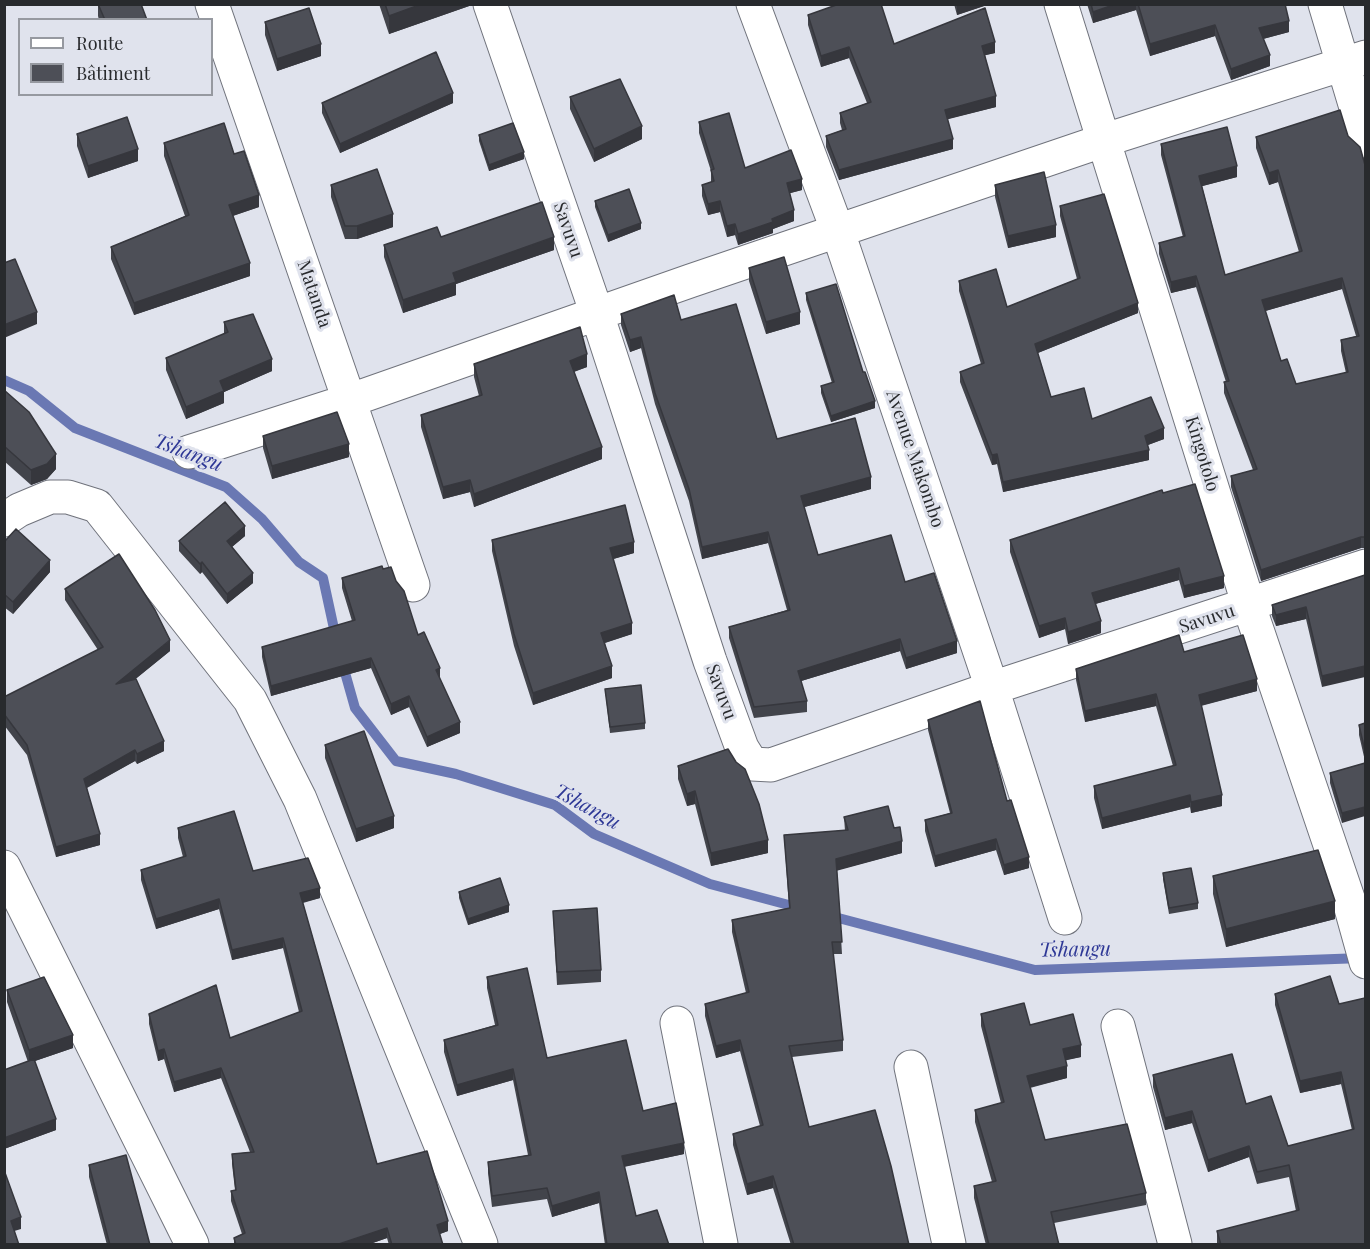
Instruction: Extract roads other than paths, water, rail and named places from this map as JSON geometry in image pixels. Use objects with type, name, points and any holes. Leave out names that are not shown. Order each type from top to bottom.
[{"type":"street","name":"Matanda","points":[[212,4],[351,400],[413,585]]},
{"type":"street","name":"Savuvu","points":[[490,4],[597,314],[710,661],[742,748],[752,764],[771,765],[992,688],[1249,606],[1365,566]]},
{"type":"street","name":"Avenue Makombo","points":[[753,4],[838,232],[992,688],[1065,918]]},
{"type":"street","name":"Kingotolo","points":[[1061,4],[1249,606],[1349,901],[1365,962]]},
{"type":"street","points":[[1325,4],[1354,60],[1365,141]]},
{"type":"street","points":[[189,452],[351,400],[1105,140],[1354,60]]},
{"type":"street","points":[[12,515],[50,497],[68,497],[97,506],[160,582],[250,700],[300,799],[481,1245]]},
{"type":"street","points":[[4,867],[192,1245]]},
{"type":"street","points":[[677,1023],[721,1245]]},
{"type":"street","points":[[1118,1026],[1174,1245]]},
{"type":"street","points":[[911,1067],[949,1245]]},
{"type":"waterway","name":"Tshangu","points":[[4,380],[29,391],[75,428],[226,487],[262,519],[299,562],[323,578],[336,638]]},
{"type":"waterway","name":"Tshangu","points":[[342,662],[355,708],[396,761],[456,774],[555,805],[594,834],[710,884],[800,908]]},
{"type":"waterway","name":"Tshangu","points":[[827,915],[1035,970],[1362,958]]}]
